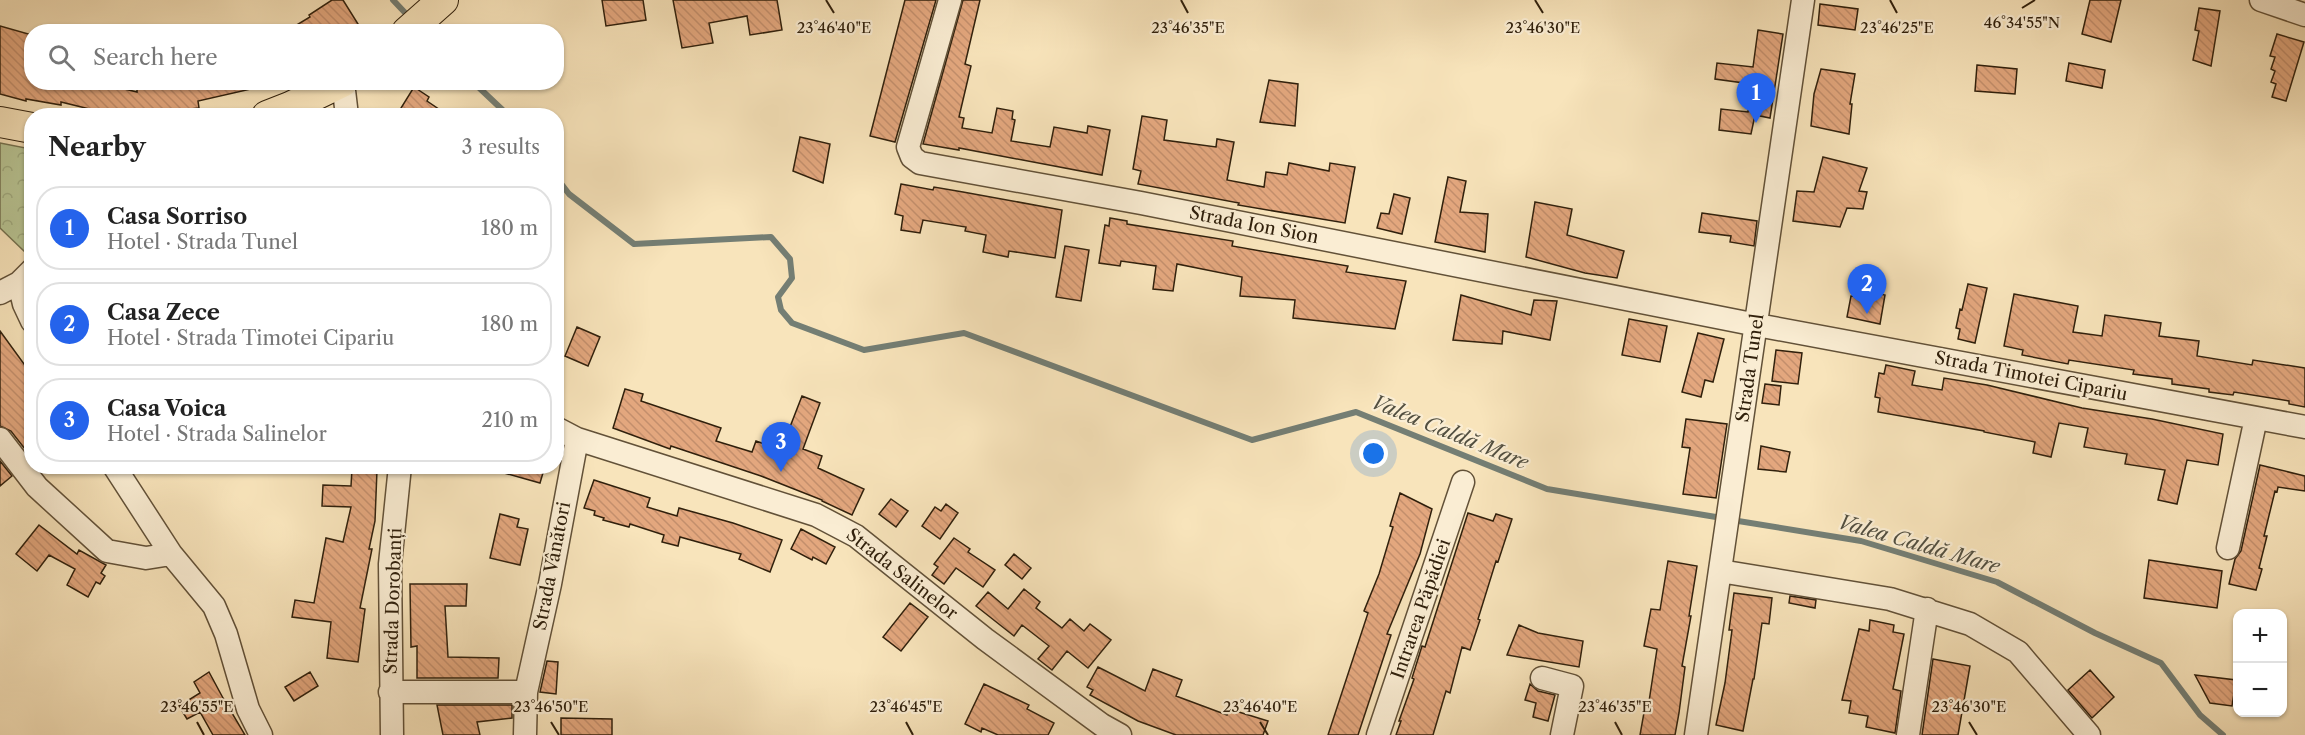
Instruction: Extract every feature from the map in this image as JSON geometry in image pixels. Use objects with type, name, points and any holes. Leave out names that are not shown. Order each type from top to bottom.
[{"type":"main road","points":[[416,24],[443,0]]},
{"type":"main road","points":[[287,108],[327,90]]},
{"type":"main road","points":[[0,122],[24,126]]},
{"type":"street","name":"Strada Ion Sion","points":[[950,0],[908,147],[912,157],[920,163],[1141,203],[1756,326]]},
{"type":"street","name":"Strada Tunel","points":[[1696,735],[1803,0]]},
{"type":"street","points":[[2261,0],[2305,15]]},
{"type":"street","points":[[344,90],[345,108]]},
{"type":"street","points":[[17,282],[24,304]]},
{"type":"street","name":"Strada Timotei Cipariu","points":[[1756,326],[2305,428]]},
{"type":"street","points":[[2228,548],[2256,418]]},
{"type":"street","name":"Strada Salinelor","points":[[564,432],[577,439],[816,515],[840,526],[856,536],[985,639],[1102,725],[1120,735]]},
{"type":"street","points":[[0,439],[24,469]]},
{"type":"street","name":"Strada Vânători","points":[[525,735],[526,692],[550,584],[577,439]]},
{"type":"street","points":[[28,474],[37,486],[107,551],[146,558],[171,554]]},
{"type":"street","points":[[119,474],[171,554],[214,606],[226,634],[248,710],[261,735]]},
{"type":"street","name":"Strada Dorobanți","points":[[392,735],[390,564],[399,474]]},
{"type":"street","name":"Intrarea Păpădiei","points":[[1378,735],[1463,482]]},
{"type":"street","points":[[1720,571],[1890,599],[1970,624],[2018,652],[2089,735]]},
{"type":"street","points":[[1908,735],[1927,609]]},
{"type":"street","points":[[1542,678],[1572,686],[1562,735]]},
{"type":"street","points":[[390,692],[526,692]]},
{"type":"green space","points":[[0,143],[24,148],[24,251],[0,228]]},
{"type":"building","points":[[332,0],[343,0],[358,24],[298,24],[310,17],[309,15]]},
{"type":"building","points":[[602,0],[643,0],[646,20],[606,26]]},
{"type":"building","points":[[673,0],[777,0],[782,30],[750,35],[747,16],[709,23],[713,43],[682,48]]},
{"type":"building","points":[[905,0],[936,0],[895,142],[870,136]]},
{"type":"building","points":[[963,0],[980,0],[965,64],[971,66],[959,117],[964,118],[962,128],[992,133],[997,108],[1013,111],[1012,119],[1015,120],[1011,141],[1050,147],[1054,127],[1087,133],[1088,126],[1110,130],[1102,175],[959,148],[959,150],[923,144]]},
{"type":"building","points":[[2090,0],[2121,0],[2111,42],[2082,34]]},
{"type":"building","points":[[1820,4],[1858,9],[1855,30],[1818,25]]},
{"type":"building","points":[[2199,8],[2220,11],[2211,66],[2193,60],[2199,31],[2195,30]]},
{"type":"building","points":[[0,26],[24,33],[24,90],[129,90],[137,92],[137,90],[247,90],[198,101],[199,108],[85,108],[61,102],[61,105],[26,99],[26,101],[0,94]]},
{"type":"building","points":[[1758,30],[1783,34],[1770,118],[1755,115],[1751,134],[1719,130],[1721,109],[1748,112],[1751,84],[1715,79],[1717,63],[1753,67]]},
{"type":"building","points":[[2277,34],[2304,42],[2286,101],[2272,97],[2276,84],[2271,82],[2275,71],[2271,69],[2275,57],[2270,56]]},
{"type":"building","points":[[2069,63],[2105,70],[2102,88],[2066,81]]},
{"type":"building","points":[[1977,65],[2017,69],[2015,94],[1975,91]]},
{"type":"building","points":[[1821,69],[1855,74],[1850,104],[1852,104],[1849,134],[1811,126],[1814,94]]},
{"type":"building","points":[[1269,80],[1298,84],[1295,126],[1260,122]]},
{"type":"building","points":[[412,90],[418,90],[429,97],[427,101],[437,108],[401,108]]},
{"type":"building","points":[[1142,116],[1167,120],[1164,140],[1216,147],[1217,139],[1234,142],[1227,180],[1264,187],[1266,172],[1287,175],[1289,163],[1329,171],[1330,163],[1355,167],[1345,223],[1238,205],[1239,203],[1138,184],[1141,171],[1133,169]]},
{"type":"building","points":[[800,137],[830,144],[823,183],[793,171]]},
{"type":"building","points":[[1823,157],[1867,168],[1859,191],[1867,192],[1863,209],[1847,208],[1840,227],[1793,221],[1797,191],[1814,192]]},
{"type":"building","points":[[1448,177],[1466,181],[1460,212],[1488,214],[1485,252],[1435,242]]},
{"type":"building","points":[[901,184],[933,190],[934,187],[1062,210],[1055,258],[1009,251],[1008,257],[983,252],[986,235],[965,231],[966,227],[923,220],[920,233],[901,230],[903,216],[895,214]]},
{"type":"building","points":[[1394,194],[1410,198],[1402,234],[1377,228],[1381,213],[1389,214]]},
{"type":"building","points":[[1535,202],[1572,209],[1567,235],[1624,251],[1617,278],[1585,273],[1526,257]]},
{"type":"building","points":[[1702,213],[1757,221],[1754,246],[1730,242],[1731,236],[1699,232]]},
{"type":"building","points":[[1110,218],[1127,221],[1127,224],[1233,241],[1232,246],[1348,266],[1346,272],[1406,281],[1395,329],[1293,318],[1295,300],[1240,296],[1242,277],[1177,264],[1173,291],[1153,289],[1156,266],[1121,261],[1120,266],[1099,263],[1105,225],[1109,226]]},
{"type":"building","points":[[1065,246],[1089,250],[1081,301],[1056,297]]},
{"type":"building","points":[[1968,284],[1987,288],[1975,343],[1958,339],[1960,329],[1956,328]]},
{"type":"building","points":[[1860,290],[1885,295],[1880,324],[1847,317],[1851,296],[1859,297]]},
{"type":"building","points":[[2014,294],[2078,306],[2073,332],[2102,336],[2105,315],[2161,323],[2159,336],[2199,341],[2197,356],[2252,365],[2253,360],[2305,368],[2305,407],[2289,404],[2289,401],[2234,392],[2233,395],[2209,392],[2209,389],[2172,384],[2172,379],[2133,374],[2134,370],[2069,360],[2068,364],[2022,355],[2023,350],[2004,346]]},
{"type":"building","points":[[1461,295],[1531,315],[1534,300],[1557,301],[1550,340],[1503,331],[1502,344],[1453,340]]},
{"type":"building","points":[[1629,319],[1667,326],[1660,362],[1622,355]]},
{"type":"building","points":[[577,327],[600,337],[588,366],[565,356]]},
{"type":"building","points":[[0,331],[24,364],[24,448],[11,431],[0,426]]},
{"type":"building","points":[[1698,333],[1724,339],[1713,382],[1705,380],[1701,397],[1682,392]]},
{"type":"building","points":[[1776,350],[1802,353],[1798,384],[1772,381]]},
{"type":"building","points":[[1886,365],[1915,371],[1912,385],[1942,390],[1944,378],[1987,385],[2082,408],[2152,419],[2223,434],[2218,465],[2187,460],[2177,504],[2158,500],[2165,470],[2125,464],[2127,454],[2084,447],[2088,428],[2059,423],[2051,457],[2033,453],[2035,442],[1878,412],[1880,398],[1875,397],[1879,373],[1884,374]]},
{"type":"building","points":[[1765,384],[1781,386],[1779,405],[1762,403]]},
{"type":"building","points":[[625,389],[643,394],[641,401],[721,428],[716,441],[752,452],[756,441],[781,450],[802,396],[820,403],[803,449],[822,456],[818,468],[864,489],[852,515],[822,500],[761,476],[671,446],[670,449],[613,428]]},
{"type":"building","points":[[1686,419],[1727,424],[1716,498],[1683,494],[1690,448],[1682,447]]},
{"type":"building","points":[[1761,446],[1790,452],[1786,472],[1758,469]]},
{"type":"building","points":[[0,461],[12,476],[0,486]]},
{"type":"building","points":[[2260,465],[2305,476],[2305,491],[2278,487],[2277,492],[2275,491],[2264,536],[2267,536],[2256,590],[2229,584],[2235,559],[2241,551]]},
{"type":"building","points":[[352,474],[377,474],[375,521],[369,549],[372,549],[360,608],[365,609],[358,662],[327,658],[331,622],[292,617],[295,600],[314,603],[326,538],[343,542],[351,507],[322,506],[323,485],[351,486]]},
{"type":"building","points":[[508,474],[543,474],[540,483]]},
{"type":"building","points":[[594,480],[650,498],[647,507],[677,516],[679,508],[782,540],[770,572],[739,559],[741,554],[680,537],[678,546],[662,542],[664,535],[630,524],[629,527],[603,520],[604,518],[594,515],[595,511],[584,508]]},
{"type":"building","points":[[1400,493],[1432,509],[1420,554],[1387,634],[1391,635],[1358,735],[1328,735],[1368,613],[1364,611],[1379,574]]},
{"type":"building","points":[[891,499],[908,511],[896,527],[879,514]]},
{"type":"building","points":[[946,504],[958,513],[940,539],[922,526],[935,507],[941,511]]},
{"type":"building","points":[[1468,513],[1493,521],[1496,514],[1512,519],[1498,562],[1496,561],[1478,619],[1480,620],[1470,650],[1462,647],[1450,693],[1446,691],[1433,735],[1396,735],[1422,646],[1425,647]]},
{"type":"building","points":[[500,514],[519,519],[517,527],[528,529],[520,565],[490,558]]},
{"type":"building","points":[[39,525],[77,554],[79,550],[106,565],[101,573],[105,576],[100,584],[96,582],[88,597],[67,585],[75,569],[49,555],[37,571],[16,554]]},
{"type":"building","points":[[801,529],[835,547],[826,564],[813,557],[812,560],[791,549]]},
{"type":"building","points":[[954,538],[970,549],[968,552],[995,570],[983,587],[956,568],[944,584],[932,575],[938,567],[934,564]]},
{"type":"building","points":[[1014,554],[1031,568],[1022,579],[1005,565]]},
{"type":"building","points":[[2149,560],[2222,571],[2217,608],[2144,598]]},
{"type":"building","points":[[1668,561],[1697,566],[1682,666],[1685,667],[1679,713],[1675,735],[1640,735],[1645,707],[1648,708],[1657,649],[1644,646],[1651,609],[1660,610]]},
{"type":"building","points":[[410,584],[467,584],[466,606],[445,606],[448,657],[499,658],[498,678],[417,678],[417,646],[411,647]]},
{"type":"building","points":[[1024,589],[1040,602],[1036,608],[1062,628],[1070,619],[1084,631],[1090,624],[1111,640],[1088,668],[1067,651],[1052,670],[1038,659],[1049,646],[1022,625],[1014,636],[976,606],[988,592],[1008,609]]},
{"type":"building","points":[[1734,593],[1772,598],[1769,624],[1762,623],[1754,679],[1743,731],[1716,725],[1725,683]]},
{"type":"building","points":[[1790,596],[1816,600],[1815,608],[1789,603]]},
{"type":"building","points":[[910,603],[928,617],[901,651],[883,637]]},
{"type":"building","points":[[1870,620],[1894,625],[1893,632],[1904,634],[1893,689],[1901,691],[1895,733],[1866,727],[1868,716],[1849,713],[1851,701],[1842,700],[1859,629],[1869,631]]},
{"type":"building","points":[[1519,625],[1538,633],[1583,641],[1579,667],[1507,655]]},
{"type":"building","points":[[1933,659],[1970,666],[1958,735],[1922,735]]},
{"type":"building","points":[[547,661],[558,662],[556,694],[540,692]]},
{"type":"building","points":[[1098,667],[1145,691],[1153,669],[1182,680],[1176,696],[1227,715],[1229,709],[1268,721],[1263,735],[1176,735],[1138,721],[1090,695],[1093,690],[1087,687]]},
{"type":"building","points":[[2090,670],[2114,697],[2092,718],[2068,690]]},
{"type":"building","points":[[209,672],[245,735],[213,735],[200,712],[187,719],[179,706],[200,693],[194,682]]},
{"type":"building","points":[[310,672],[318,686],[294,701],[285,687]]},
{"type":"building","points":[[2195,675],[2233,680],[2232,706],[2210,703]]},
{"type":"building","points":[[984,684],[1029,705],[1027,709],[1054,723],[1048,735],[998,735],[982,728],[981,732],[965,724]]},
{"type":"building","points":[[1530,684],[1538,691],[1555,695],[1548,721],[1533,717],[1536,703],[1525,700]]},
{"type":"building","points":[[437,705],[512,705],[512,718],[477,722],[480,735],[443,735]]},
{"type":"building","points":[[561,718],[612,719],[612,735],[561,735]]},
{"type":"waterway","name":"Valea Caldă Mare","points":[[393,0],[410,18]]},
{"type":"waterway","name":"Valea Caldă Mare","points":[[481,90],[501,108]]},
{"type":"waterway","name":"Valea Caldă Mare","points":[[564,187],[569,194],[634,244],[771,237],[790,259],[792,278],[778,297],[781,310],[792,323],[864,350],[964,333],[1252,440],[1356,412],[1547,489],[1722,518]]},
{"type":"waterway","name":"Valea Caldă Mare","points":[[1732,520],[1861,541],[1997,582],[2095,633],[2161,663],[2200,715],[2223,735]]},
{"type":"place","name":"Casa Sorriso","points":[[1756,123]]},
{"type":"place","name":"Casa Zece","points":[[1867,314]]},
{"type":"place","name":"Casa Voica","points":[[781,472]]}]
